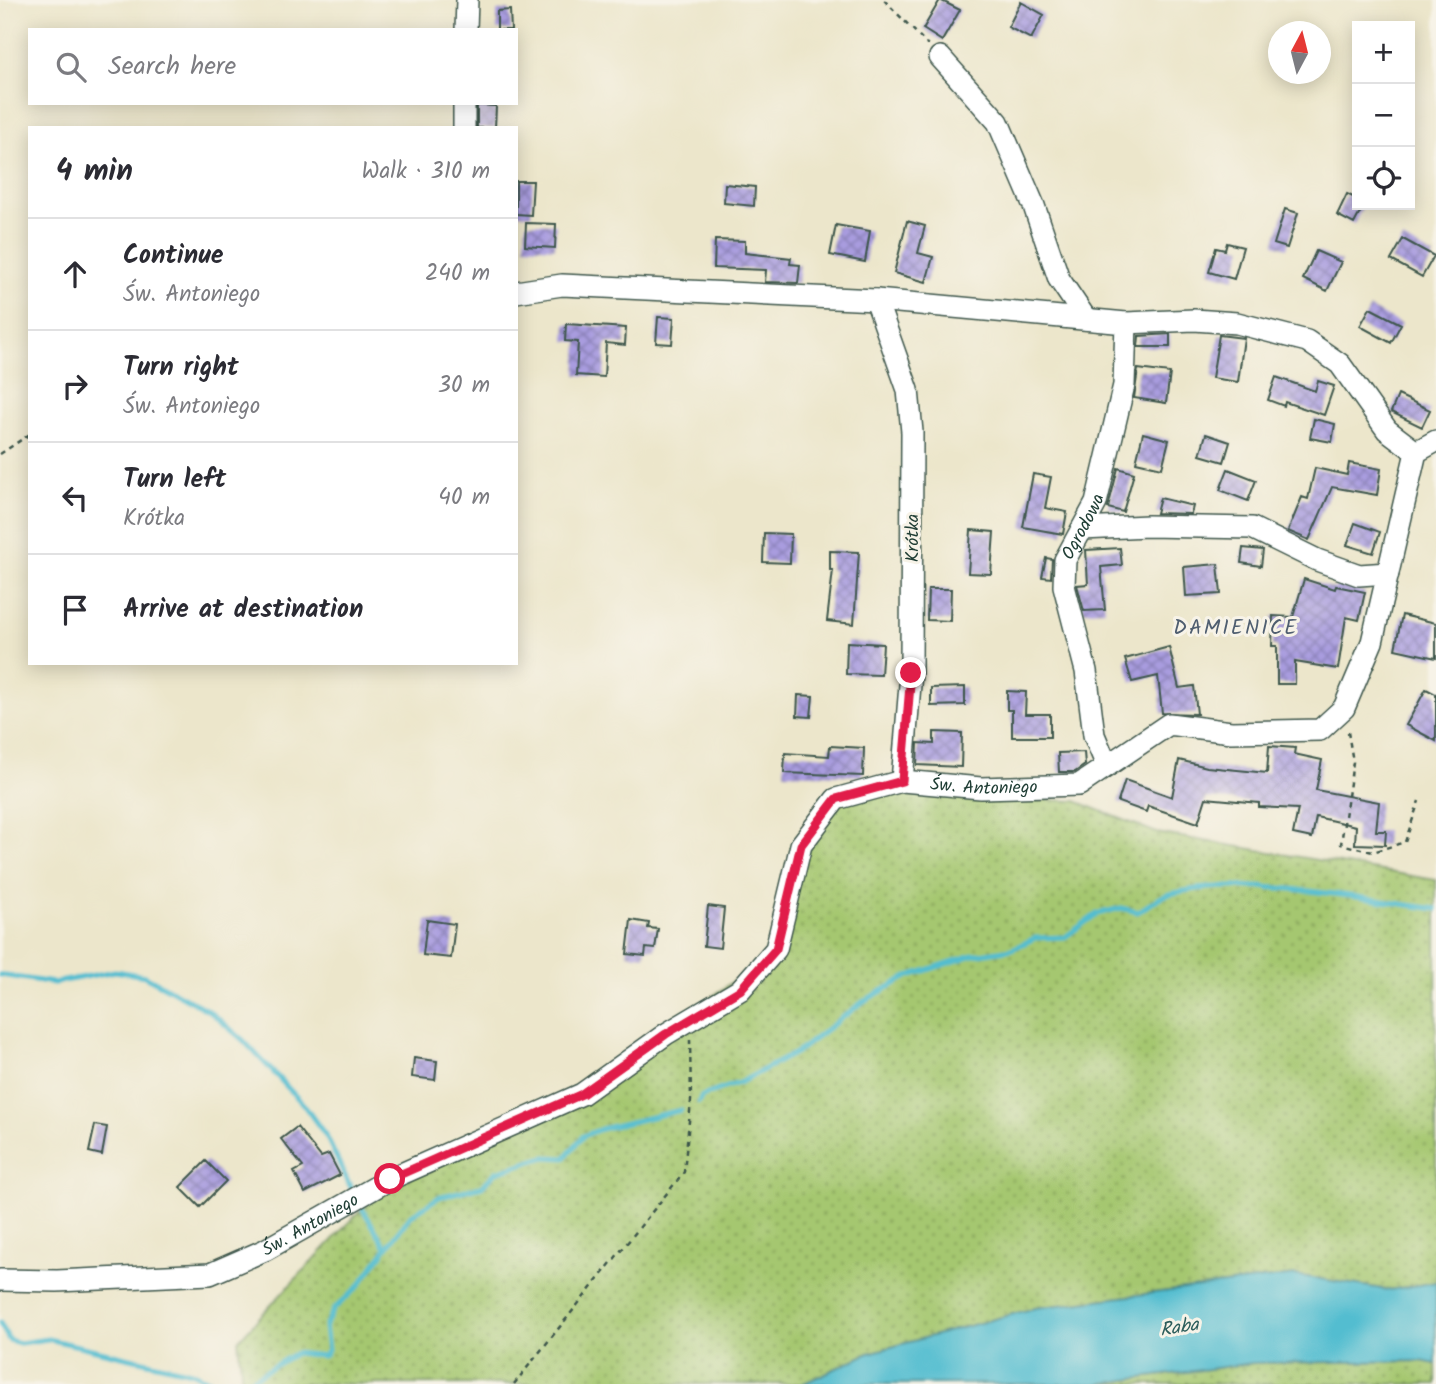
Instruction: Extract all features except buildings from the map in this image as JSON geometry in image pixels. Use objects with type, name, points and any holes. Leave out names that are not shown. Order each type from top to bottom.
[{"type":"street","points":[[466,28],[467,0]]},
{"type":"street","points":[[940,57],[998,122],[1034,206],[1059,279],[1086,319]]},
{"type":"street","points":[[464,105],[464,126]]},
{"type":"street","points":[[518,292],[562,285],[876,300],[1126,323],[1194,320],[1237,323],[1307,341],[1340,364],[1387,430],[1416,452],[1436,441]]},
{"type":"street","name":"Krótka","points":[[876,300],[908,390],[912,432],[911,673],[902,781]]},
{"type":"street","name":"Ogrodowa","points":[[1107,766],[1094,735],[1086,671],[1064,586],[1065,560],[1096,503],[1124,385],[1126,323]]},
{"type":"street","name":"Św. Antoniego","points":[[0,1280],[210,1275],[265,1250],[390,1179],[582,1094],[690,1020],[740,990],[776,949],[801,845],[836,799],[902,781],[981,788],[1079,785],[1169,724],[1231,732],[1320,730],[1344,708],[1373,642],[1416,452]]},
{"type":"street","points":[[1082,529],[1148,526],[1252,528],[1317,560],[1359,575],[1388,573]]},
{"type":"path","points":[[884,0],[940,57]]},
{"type":"path","points":[[0,454],[28,435]]},
{"type":"path","points":[[1344,708],[1353,762],[1341,844],[1373,852],[1405,842],[1419,801]]},
{"type":"path","points":[[514,1384],[684,1172],[691,1101],[690,1020]]},
{"type":"green space","points":[[902,781],[941,796],[1076,801],[1157,833],[1436,880],[1436,1282],[1389,1290],[1295,1275],[1035,1308],[869,1353],[802,1384],[242,1384],[238,1340],[390,1179],[582,1094],[776,949],[801,845],[836,799]]},
{"type":"green space","points":[[1421,1361],[1436,1364],[1436,1384],[1096,1384],[1253,1363]]},
{"type":"water","name":"Raba","points":[[1295,1275],[1389,1290],[1436,1282],[1436,1364],[1421,1361],[1253,1363],[1096,1384],[802,1384],[869,1353],[1035,1308]]},
{"type":"waterway","points":[[699,1102],[702,1096],[741,1082],[797,1052],[864,1001],[909,976],[973,955],[1012,949],[1035,938],[1065,937],[1097,914],[1121,908],[1138,912],[1166,895],[1196,889],[1264,887],[1336,894],[1436,909]]},
{"type":"waterway","points":[[0,975],[54,983],[115,971],[145,976],[209,1011],[243,1040],[303,1104],[326,1136],[352,1190]]},
{"type":"waterway","points":[[0,1323],[9,1340],[20,1343],[48,1339],[191,1372],[212,1382],[245,1383],[296,1353],[324,1356],[328,1350],[325,1326],[334,1309],[358,1287],[410,1216],[439,1197],[482,1186],[496,1172],[545,1157],[565,1158],[583,1136],[601,1129],[681,1110]]},
{"type":"waterway","points":[[360,1205],[386,1247]]},
{"type":"district","name":"DAMIENICE","points":[[1236,627]]},
{"type":"route","points":[[390,1179],[582,1094],[666,1034],[740,990],[776,949],[801,845],[836,799],[902,781],[911,673]]}]
